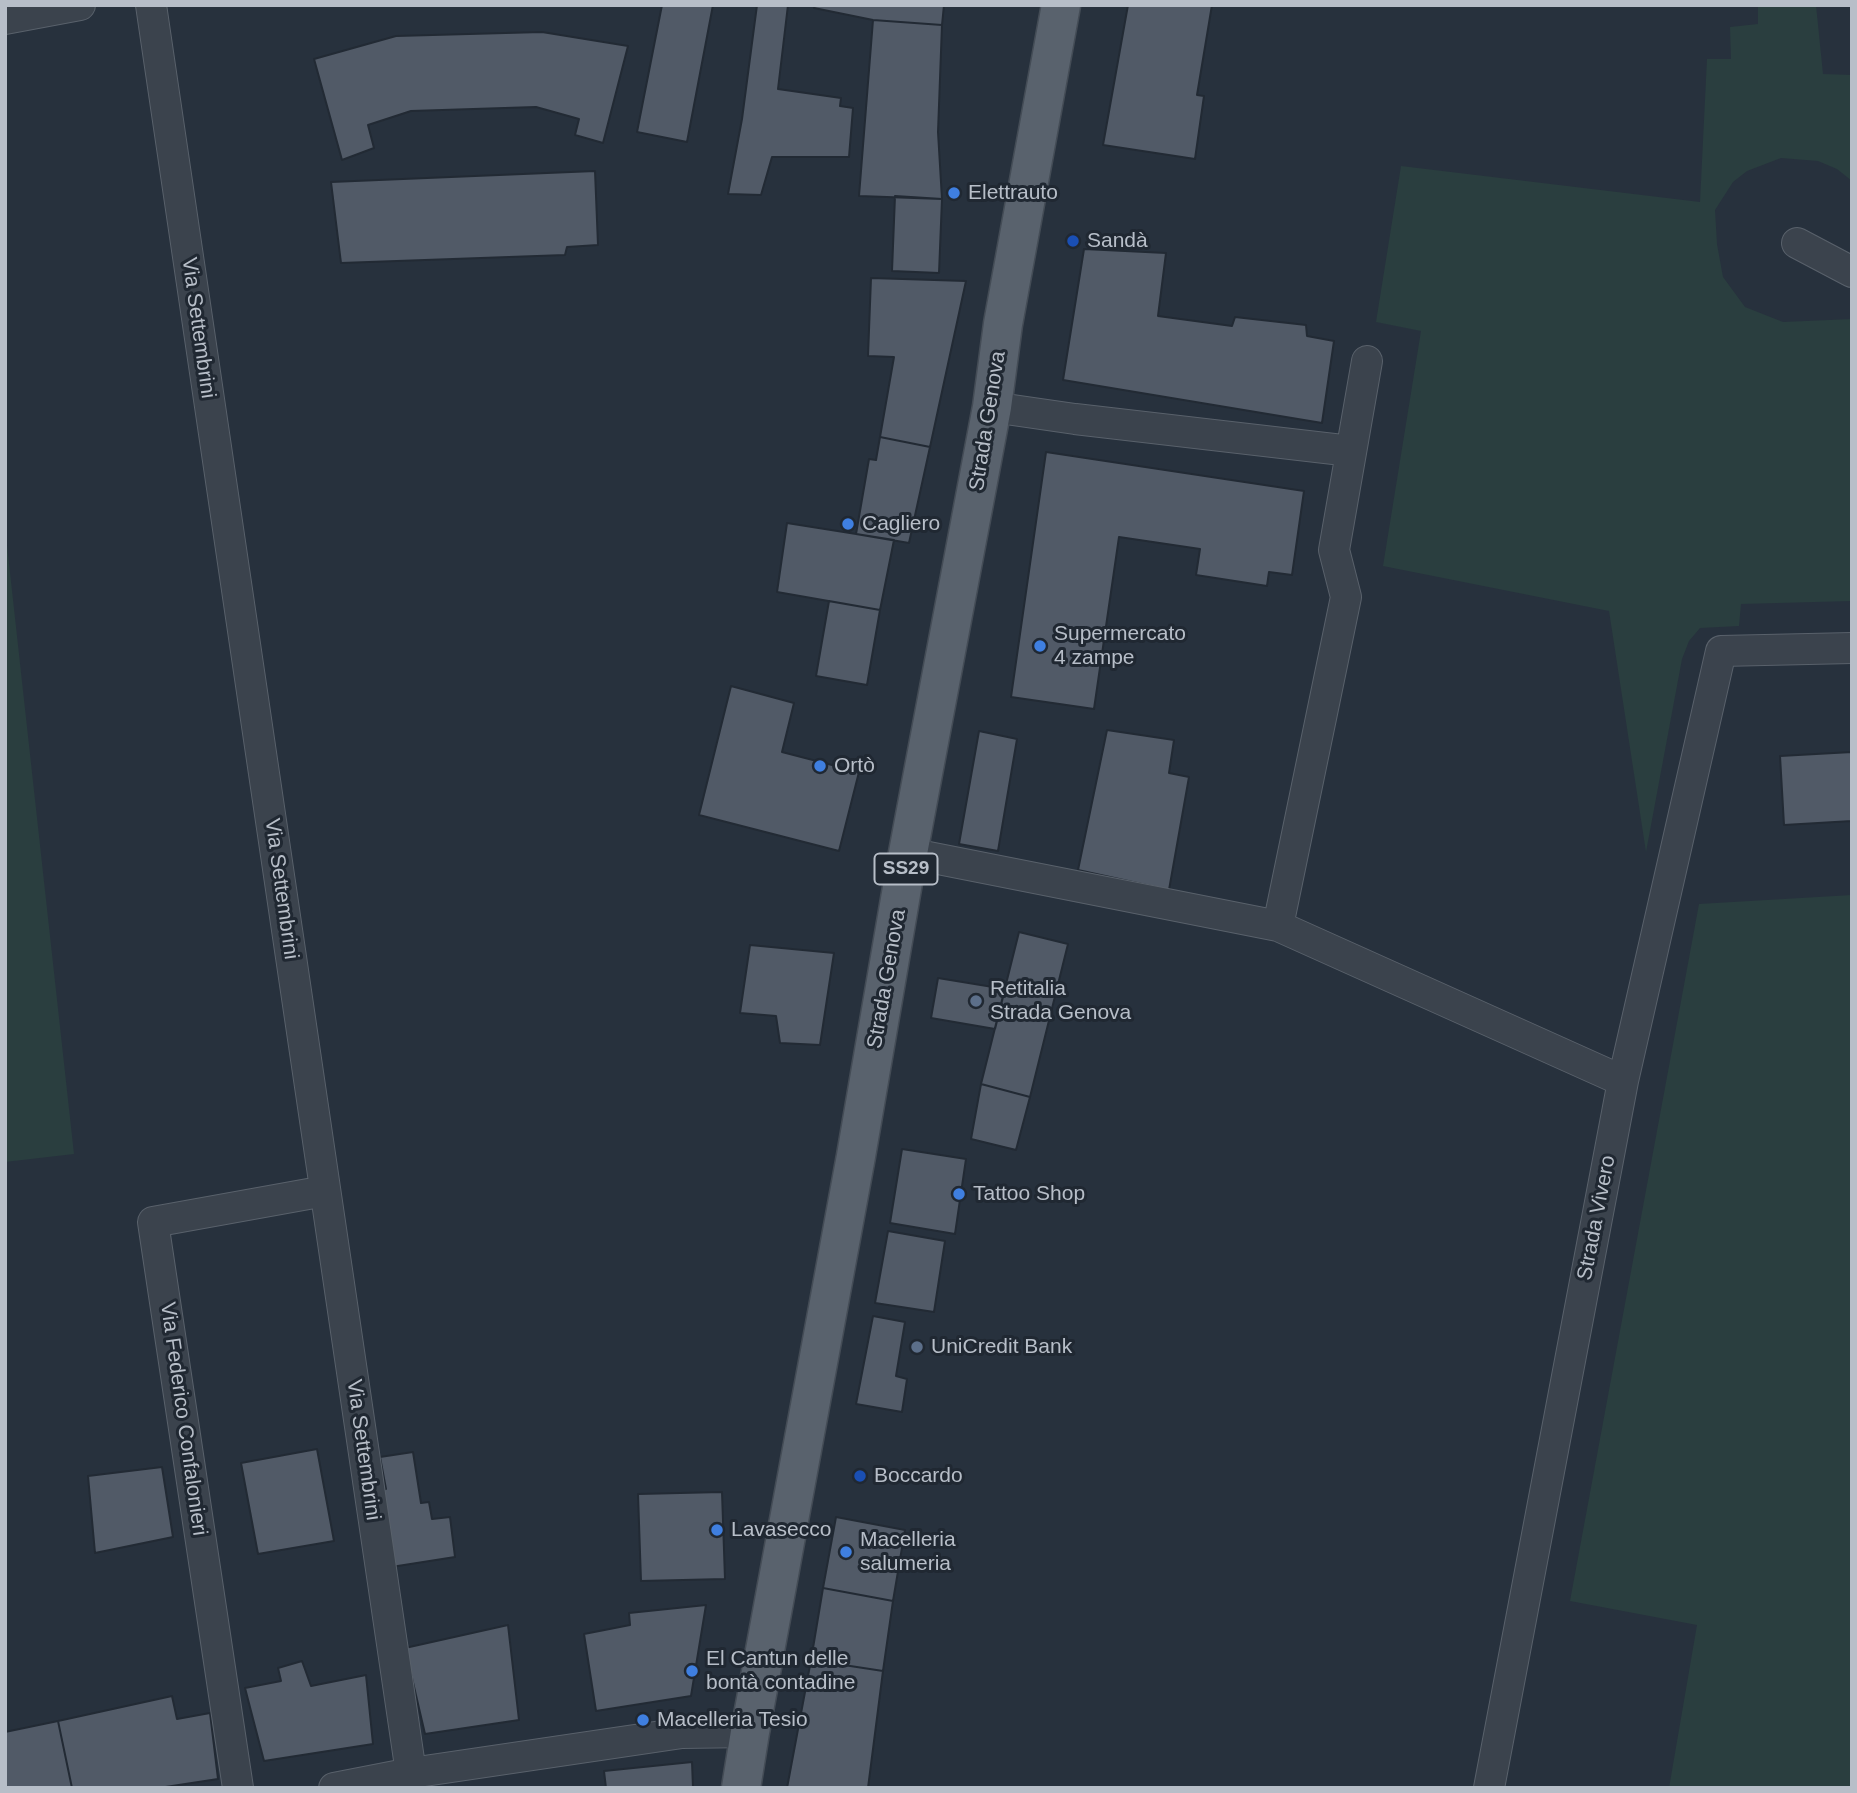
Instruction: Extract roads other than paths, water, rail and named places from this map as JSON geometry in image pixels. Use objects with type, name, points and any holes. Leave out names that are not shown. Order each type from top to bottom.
[{"type":"main road","name":"Strada Genova","points":[[741,1788],[908,853],[992,407],[1003,324],[1061,5]]},
{"type":"street","points":[[5,19],[80,5]]},
{"type":"street","name":"Via Settembrini","points":[[151,5],[411,1773]]},
{"type":"street","points":[[1797,243],[1852,272]]},
{"type":"street","points":[[1278,926],[1346,597],[1334,550],[1367,361]]},
{"type":"street","points":[[992,407],[1351,451]]},
{"type":"street","name":"Strada Vivero","points":[[1489,1788],[1623,1081],[1721,651],[1852,648]]},
{"type":"street","points":[[908,853],[1278,926],[1623,1081]]},
{"type":"street","name":"Via Federico Confalonieri","points":[[238,1788],[153,1222],[325,1192]]},
{"type":"street","points":[[334,1788],[411,1773],[682,1733],[750,1732]]},
{"type":"place","name":"Elettrauto","points":[[954,193]]},
{"type":"place","name":"Sandà","points":[[1073,241]]},
{"type":"place","name":"Cagliero","points":[[848,524]]},
{"type":"place","name":"Supermercato 4 zampe","points":[[1040,646]]},
{"type":"place","name":"Ortò","points":[[820,766]]},
{"type":"place","name":"Retitalia Strada Genova","points":[[976,1001]]},
{"type":"place","name":"Tattoo Shop","points":[[959,1194]]},
{"type":"place","name":"UniCredit Bank","points":[[917,1347]]},
{"type":"place","name":"Boccardo","points":[[860,1476]]},
{"type":"place","name":"Lavasecco","points":[[717,1530]]},
{"type":"place","name":"Macelleria salumeria","points":[[846,1552]]},
{"type":"place","name":"El Cantun delle bontà contadine","points":[[692,1671]]},
{"type":"place","name":"Macelleria Tesio","points":[[643,1720]]}]
